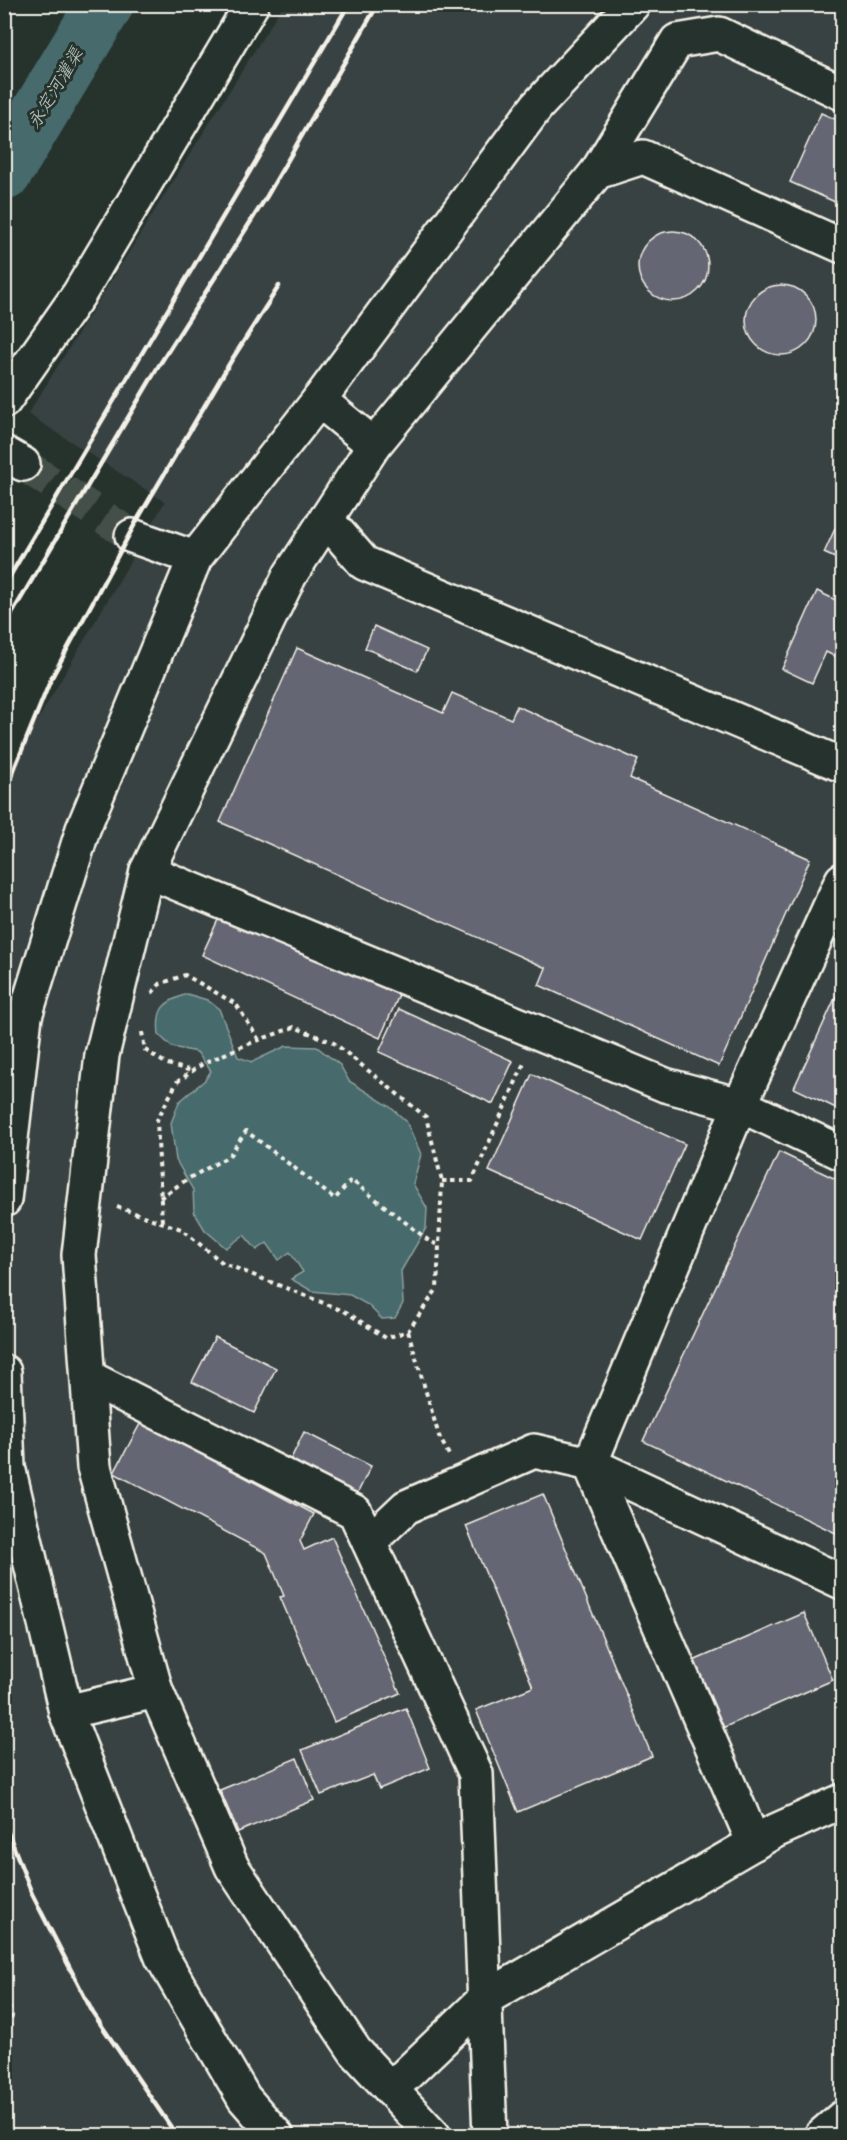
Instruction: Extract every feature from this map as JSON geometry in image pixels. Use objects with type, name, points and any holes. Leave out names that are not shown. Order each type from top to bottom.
[{"type":"street","points":[[4,401],[79,294],[252,4]]},
{"type":"street","points":[[4,1200],[26,1016],[83,829],[195,558],[319,400],[537,106],[633,4]]},
{"type":"street","points":[[434,2136],[355,2051],[232,1867],[156,1691],[94,1467],[79,1255],[102,1055],[147,871],[290,574],[374,445],[597,172],[677,41],[719,34],[843,93]]},
{"type":"street","points":[[597,172],[643,157],[843,246]]},
{"type":"street","points":[[319,400],[374,445]]},
{"type":"street","points":[[326,519],[364,562],[843,765]]},
{"type":"street","points":[[132,536],[195,558]]},
{"type":"street","points":[[147,871],[665,1085],[740,1105],[843,1153]]},
{"type":"street","points":[[754,1843],[590,1464],[740,1105],[843,880]]},
{"type":"street","points":[[4,1372],[8,1467],[66,1712],[162,1957],[244,2098],[277,2136]]},
{"type":"street","points":[[88,1377],[356,1512],[476,1773],[490,2136]]},
{"type":"street","points":[[369,1542],[406,1508],[534,1451],[590,1464],[843,1582]]},
{"type":"street","points":[[66,1712],[156,1691]]},
{"type":"street","points":[[391,2089],[486,1998],[773,1832],[843,1801]]},
{"type":"street","points":[[821,2136],[843,2118]]},
{"type":"path","points":[[146,1001],[160,984],[184,975],[236,1004],[259,1040]]},
{"type":"path","points":[[86,1196],[181,1229],[223,1263],[346,1311],[386,1338],[408,1331],[437,1289],[442,1181],[426,1117],[334,1043],[294,1027],[238,1048],[201,1065],[177,1082],[157,1120],[162,1222]]},
{"type":"path","points":[[142,1030],[145,1050],[167,1064],[193,1071]]},
{"type":"path","points":[[442,1181],[472,1181],[538,1032]]},
{"type":"path","points":[[160,1198],[186,1180],[230,1156],[246,1131],[335,1199],[351,1180],[428,1240],[438,1245]]},
{"type":"path","points":[[408,1331],[438,1436],[465,1482]]},
{"type":"path","points":[[4,1989],[12,2016],[4,2047]]},
{"type":"shaded area","points":[[283,5],[842,5],[842,2135],[5,2136],[5,776],[165,502],[28,414]]},
{"type":"water","points":[[187,994],[207,1000],[219,1009],[238,1057],[252,1062],[286,1046],[317,1047],[340,1065],[349,1081],[389,1106],[406,1121],[421,1154],[413,1184],[427,1208],[426,1228],[401,1271],[403,1303],[395,1318],[382,1319],[368,1305],[350,1295],[312,1291],[291,1279],[303,1272],[290,1252],[279,1260],[267,1243],[257,1250],[244,1235],[226,1248],[205,1230],[194,1212],[193,1190],[176,1160],[171,1123],[179,1102],[205,1080],[211,1071],[197,1052],[172,1047],[159,1035],[158,1026],[163,1007],[172,1000]]},
{"type":"building","points":[[821,113],[842,122],[842,205],[790,182]]},
{"type":"building","points":[[673,231],[686,234],[698,241],[705,253],[708,266],[705,279],[698,291],[686,298],[673,301],[660,298],[648,291],[641,279],[638,266],[641,253],[648,241],[660,234]]},
{"type":"building","points":[[781,285],[794,288],[806,295],[813,307],[816,320],[813,333],[806,345],[794,352],[781,355],[768,352],[756,345],[749,333],[746,320],[749,307],[756,295],[768,288]]},
{"type":"building","points":[[842,513],[842,561],[824,553]]},
{"type":"building","points":[[817,591],[842,603],[842,660],[826,652],[812,683],[782,669]]},
{"type":"building","points":[[374,626],[427,650],[417,671],[365,648]]},
{"type":"building","points":[[297,648],[443,713],[452,693],[511,719],[517,706],[638,760],[630,778],[810,859],[719,1066],[539,985],[546,968],[220,822]]},
{"type":"building","points":[[221,913],[399,995],[380,1038],[202,955]]},
{"type":"building","points":[[842,983],[842,1111],[794,1088]]},
{"type":"building","points":[[399,1009],[513,1061],[493,1104],[379,1052]]},
{"type":"building","points":[[532,1074],[685,1144],[642,1240],[489,1171]]},
{"type":"building","points":[[779,1152],[842,1182],[842,1536],[643,1441]]},
{"type":"building","points":[[215,1337],[276,1368],[254,1413],[192,1382]]},
{"type":"building","points":[[141,1422],[314,1514],[300,1541],[304,1550],[332,1537],[400,1693],[334,1722],[280,1597],[284,1596],[266,1553],[114,1473]]},
{"type":"building","points":[[304,1432],[371,1466],[355,1498],[288,1465]]},
{"type":"building","points":[[543,1494],[652,1756],[518,1812],[476,1710],[533,1687],[466,1526]]},
{"type":"building","points":[[804,1613],[833,1680],[720,1729],[691,1662]]},
{"type":"building","points":[[406,1708],[430,1768],[379,1789],[373,1775],[321,1795],[302,1750]]},
{"type":"building","points":[[297,1758],[314,1800],[238,1832],[220,1790]]},
{"type":"waterway","name":"永定河灌渠","points":[[4,172],[105,4]]},
{"type":"tunnel","points":[[23,464],[132,536]]},
{"type":"railway","points":[[4,586],[349,4]]},
{"type":"railway","points":[[4,627],[158,367],[267,196],[378,4]]},
{"type":"railway","points":[[4,794],[51,679],[136,522],[231,361],[279,286]]},
{"type":"railway","points":[[4,1822],[32,1894],[93,2013],[177,2136]]}]
